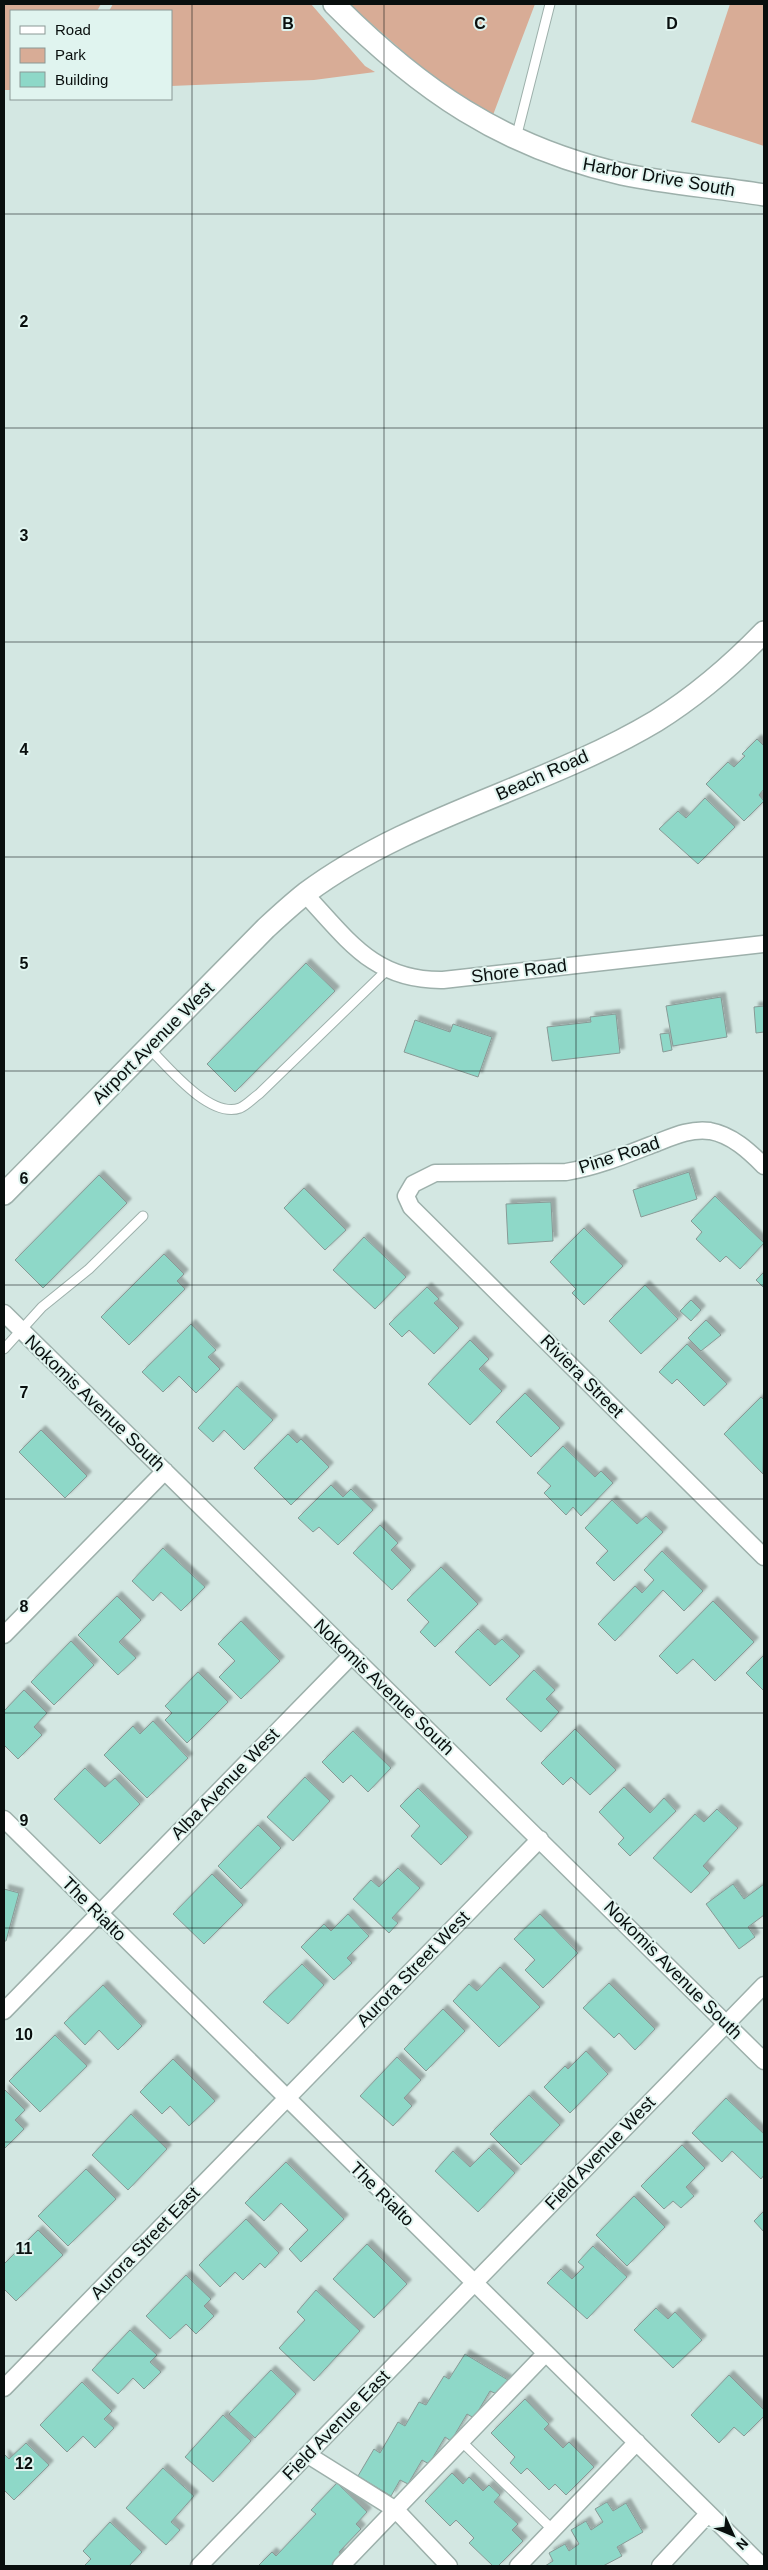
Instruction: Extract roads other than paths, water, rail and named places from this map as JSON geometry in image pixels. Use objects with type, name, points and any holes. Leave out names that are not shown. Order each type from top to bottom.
[{"type":"street","name":"Harbor Drive South","points":[[334,4],[375,44],[424,85],[461,110],[516,138],[574,161],[623,174],[764,196]]},
{"type":"street","name":"Beach Road","points":[[305,894],[344,868],[396,840],[588,755],[655,721],[702,689],[764,632]]},
{"type":"street","name":"Shore Road","points":[[305,894],[366,958],[400,976],[424,981],[764,944]]},
{"type":"street","name":"Airport Avenue West","points":[[4,1194],[266,928],[305,894]]},
{"type":"street","name":"Pine Road","points":[[407,1192],[420,1178],[435,1173],[566,1172],[587,1168],[691,1131],[710,1131],[731,1138],[747,1149],[764,1166]]},
{"type":"street","name":"Riviera Street","points":[[407,1192],[411,1206],[764,1557]]},
{"type":"street","name":"Nokomis Avenue South","points":[[4,1312],[764,2061]]},
{"type":"street","points":[[4,1635],[165,1471]]},
{"type":"street","name":"Alba Avenue West","points":[[4,2011],[352,1655]]},
{"type":"street","name":"The Rialto","points":[[4,1819],[473,2284],[762,2566]]},
{"type":"street","name":"Aurora Street West","points":[[287,2098],[540,1839]]},
{"type":"street","name":"Field Avenue West","points":[[473,2284],[764,1985]]},
{"type":"street","name":"Aurora Street East","points":[[4,2388],[287,2098]]},
{"type":"street","name":"Field Avenue East","points":[[205,2564],[473,2284]]},
{"type":"street","points":[[341,2566],[546,2354]]},
{"type":"street","points":[[518,2566],[554,2531],[637,2442]]},
{"type":"street","points":[[308,2455],[396,2510],[448,2566]]},
{"type":"street","points":[[660,2566],[708,2514]]},
{"type":"lane","points":[[516,138],[550,4]]},
{"type":"lane","points":[[148,1048],[201,1098],[220,1108],[242,1108],[259,1094],[387,970]]},
{"type":"lane","points":[[4,1349],[42,1307],[88,1269],[143,1216]]},
{"type":"lane","points":[[461,2441],[554,2531]]}]
